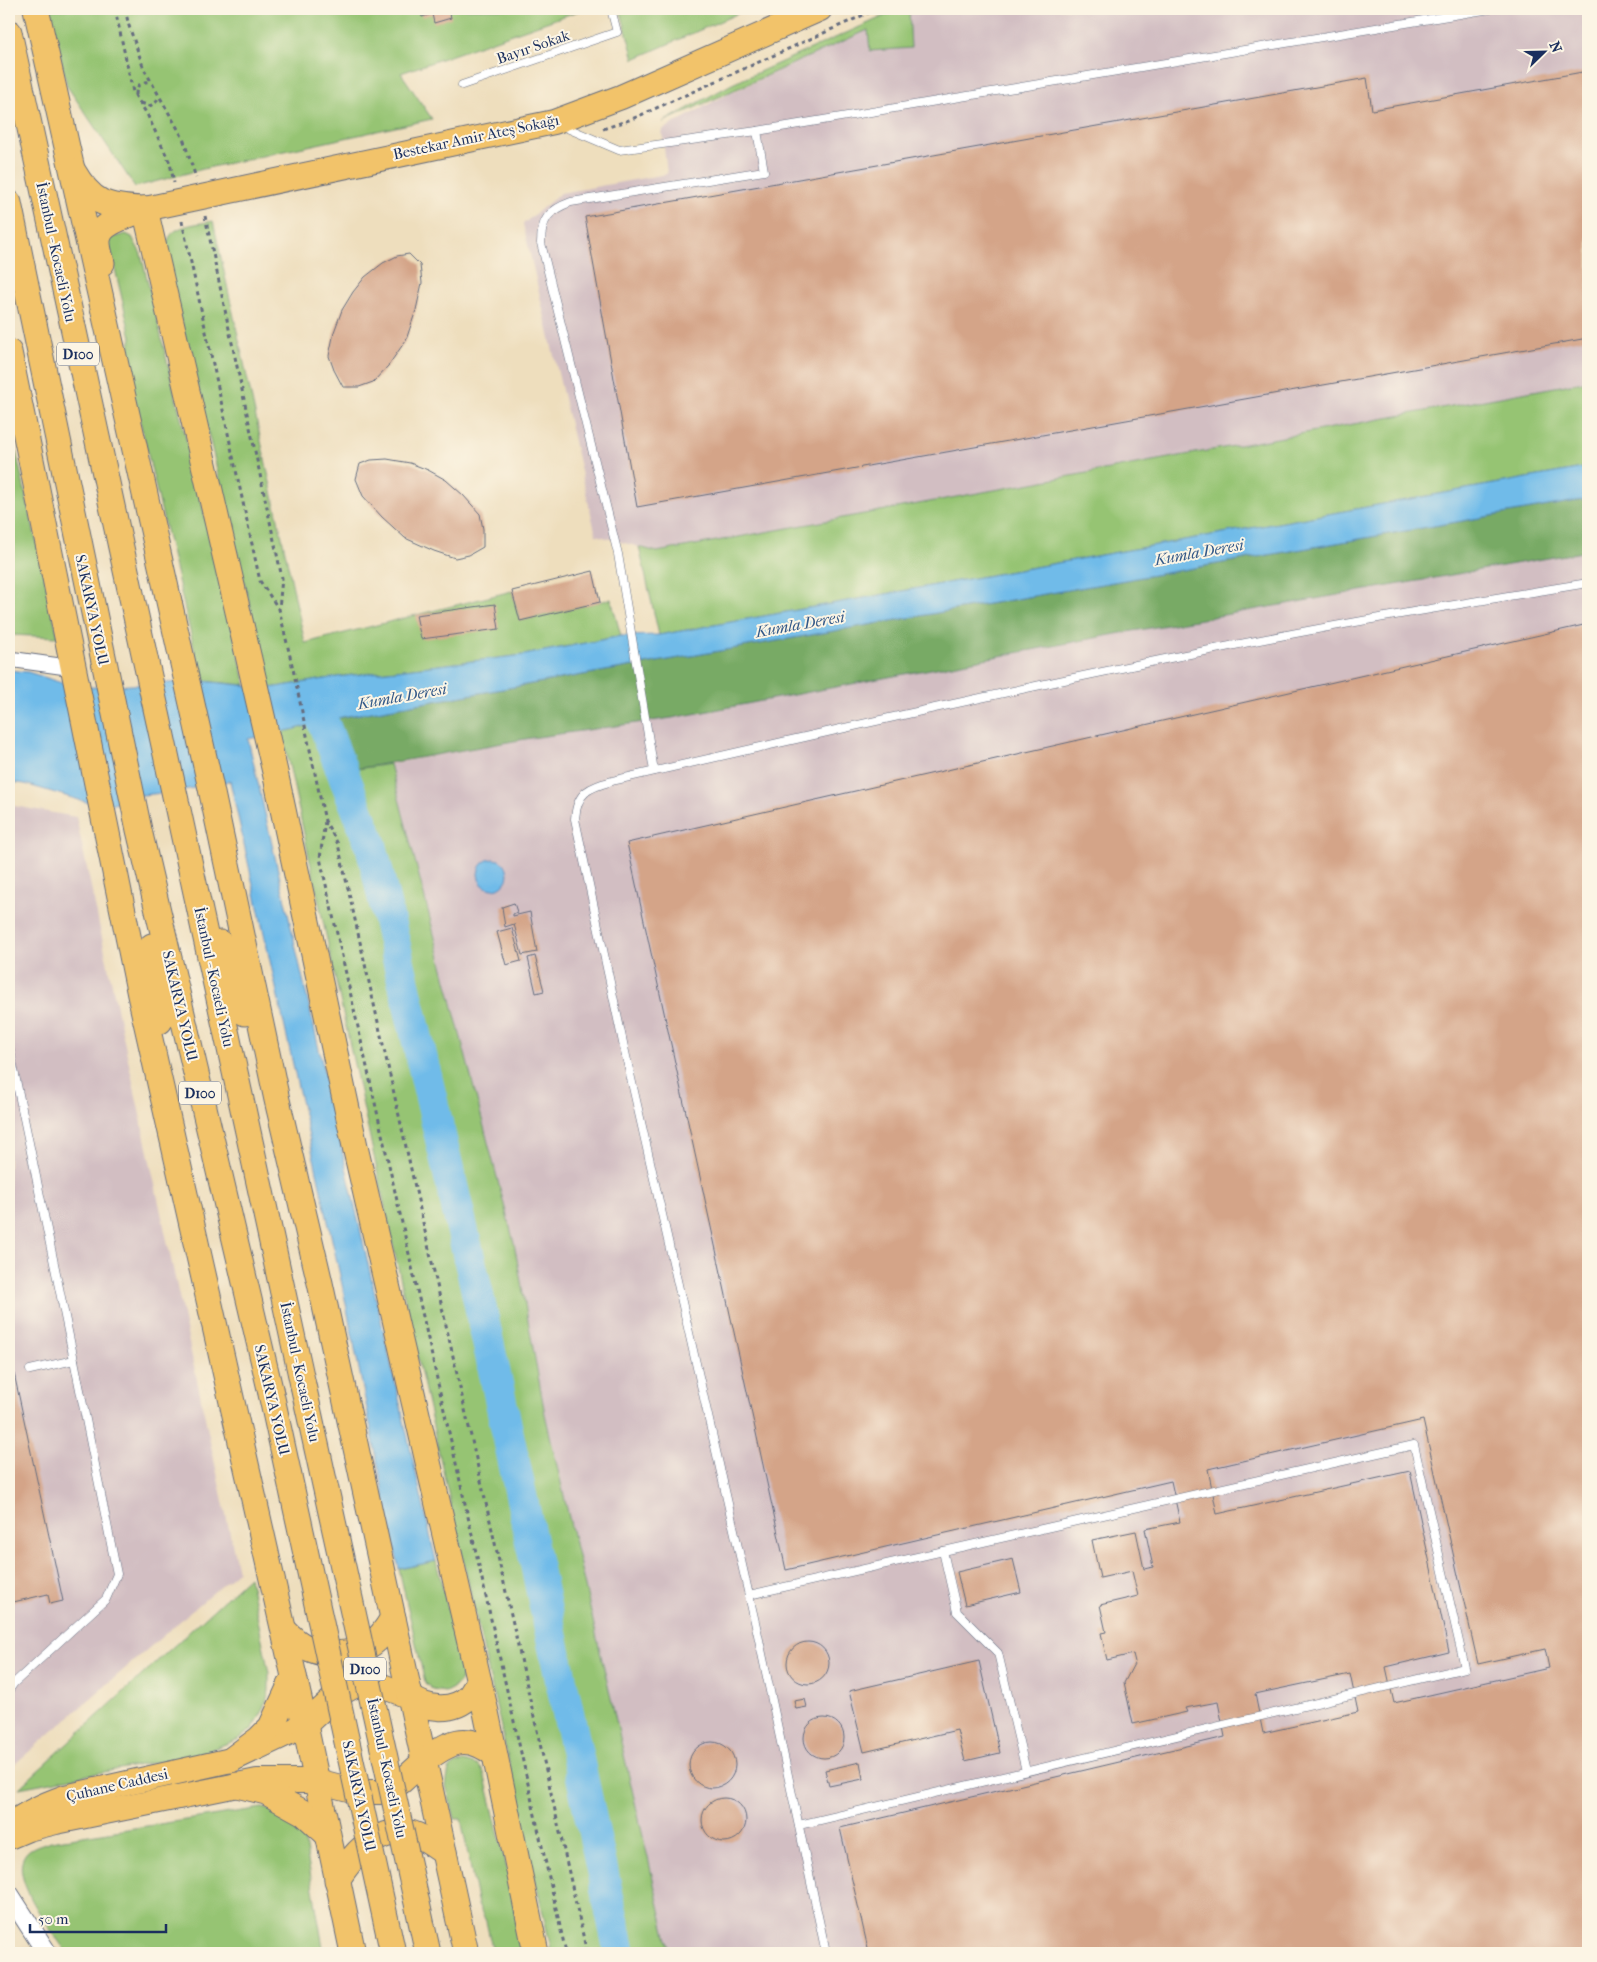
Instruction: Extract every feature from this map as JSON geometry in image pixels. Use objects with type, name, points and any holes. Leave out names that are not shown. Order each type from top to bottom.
[{"type":"highway","points":[[36,9],[210,784],[277,1100],[320,1282],[466,1953]]},
{"type":"highway","name":"İstanbul - Kocaeli Yolu","points":[[9,32],[173,792],[428,1953]]},
{"type":"highway","points":[[70,164],[80,183],[90,194],[108,206],[145,209]]},
{"type":"highway","name":"SAKARYA YOLU","points":[[9,202],[139,830],[270,1389],[393,1953]]},
{"type":"highway","points":[[114,359],[116,333],[114,313],[98,248],[98,236],[103,227],[145,209]]},
{"type":"highway","points":[[145,209],[274,772],[356,1151],[479,1682],[536,1953]]},
{"type":"highway","points":[[9,352],[140,995],[174,1137],[354,1953]]},
{"type":"highway","points":[[139,830],[174,1137]]},
{"type":"highway","points":[[186,851],[277,1100]]},
{"type":"highway","points":[[284,1630],[301,1645],[318,1653],[343,1653],[370,1645],[383,1634],[393,1618]]},
{"type":"highway","points":[[231,1760],[259,1739],[270,1727],[294,1677]]},
{"type":"highway","points":[[410,1697],[425,1705],[448,1707],[469,1696],[479,1682]]},
{"type":"highway","points":[[424,1761],[441,1748],[455,1742],[468,1741],[484,1746],[494,1754]]},
{"type":"highway","points":[[237,1786],[266,1792],[304,1813],[327,1834]]},
{"type":"highway","points":[[337,1880],[350,1859],[364,1846],[385,1836],[406,1832],[425,1840],[444,1852]]},
{"type":"main road","name":"Bestekar Amir Ateş Sokağı","points":[[145,209],[554,122],[621,97],[820,9]]},
{"type":"main road","points":[[305,1725],[336,1696],[354,1686],[380,1686],[410,1697]]},
{"type":"main road","name":"Çuhane Caddesi","points":[[9,1826],[20,1817],[40,1806],[65,1796],[231,1760],[305,1725]]},
{"type":"main road","points":[[317,1781],[360,1792],[381,1792],[401,1782],[424,1761]]},
{"type":"main road","name":"Çuhane Caddesi","points":[[9,1836],[56,1822],[258,1782],[317,1781]]},
{"type":"street","points":[[9,660],[76,678]]},
{"type":"street","points":[[9,1894],[47,1953]]},
{"type":"lane","name":"Bayır Sokak","points":[[462,85],[618,32],[611,9]]},
{"type":"lane","points":[[554,122],[619,150],[757,131],[1490,9]]},
{"type":"lane","points":[[654,771],[618,554],[541,243],[541,228],[548,216],[557,207],[571,202],[764,171],[757,131]]},
{"type":"lane","points":[[826,1953],[749,1595],[625,1052],[575,818],[576,806],[583,794],[596,786],[654,771],[920,712],[1219,648],[1374,618],[1588,583]]},
{"type":"lane","points":[[9,1046],[117,1574],[106,1598],[11,1682],[9,1690]]},
{"type":"lane","points":[[30,1370],[74,1360]]},
{"type":"lane","points":[[749,1595],[1414,1445],[1464,1668],[799,1825]]},
{"type":"lane","points":[[943,1551],[957,1612],[998,1653],[1026,1771]]},
{"type":"path","points":[[114,9],[133,92],[147,114],[170,163],[260,581],[279,609]]},
{"type":"path","points":[[125,9],[144,68],[183,138],[192,160],[282,578],[279,609],[325,820],[338,844],[587,1953]]},
{"type":"path","points":[[136,96],[136,88],[140,84],[144,81],[151,82]]},
{"type":"path","points":[[139,101],[150,106],[156,102],[159,96]]},
{"type":"path","points":[[325,820],[320,858],[566,1953]]},
{"type":"shaded area","points":[[912,9],[1588,9],[1588,381],[657,552],[596,535],[523,224],[561,193],[667,174],[662,130],[720,98]]},
{"type":"shaded area","points":[[1588,551],[1588,1953],[670,1953],[545,1414],[514,1243],[390,764],[531,738],[672,718],[1116,634]]},
{"type":"shaded area","points":[[9,805],[76,817],[238,1571],[9,1769]]},
{"type":"green space","points":[[50,9],[584,9],[401,73],[432,119],[207,168],[135,187],[67,86]]},
{"type":"green space","points":[[620,9],[748,9],[634,59]]},
{"type":"green space","points":[[900,9],[912,9],[909,10],[911,48],[870,51],[868,30],[663,122],[732,84]]},
{"type":"green space","points":[[213,221],[305,643],[512,591],[520,621],[611,599],[621,636],[524,655],[337,677],[270,688],[168,267],[167,245],[172,233],[189,225]]},
{"type":"green space","points":[[126,234],[132,237],[141,254],[246,685],[202,681],[126,362],[131,337],[109,243],[111,238]]},
{"type":"green space","points":[[1588,381],[1588,467],[659,635],[639,547],[657,552]]},
{"type":"green space","points":[[9,421],[58,637],[9,635]]},
{"type":"green space","points":[[1588,499],[1588,551],[1116,634],[672,718],[531,738],[350,770],[336,746],[331,719]]},
{"type":"green space","points":[[331,719],[336,746],[350,770],[390,764],[514,1243],[545,1414],[670,1953],[552,1953],[421,1373],[282,732]]},
{"type":"green space","points":[[436,1561],[462,1666],[461,1680],[455,1687],[445,1692],[433,1690],[425,1683],[399,1569]]},
{"type":"green space","points":[[249,1577],[269,1673],[269,1691],[264,1709],[253,1728],[239,1739],[199,1754],[19,1788]]},
{"type":"green space","points":[[464,1761],[479,1766],[484,1773],[527,1953],[493,1953],[486,1921],[478,1905],[461,1819],[455,1819],[446,1786],[449,1769]]},
{"type":"green space","points":[[262,1808],[285,1815],[303,1831],[324,1953],[67,1953],[34,1904],[22,1875],[22,1862],[27,1852],[51,1841]]},
{"type":"water","name":"Kumla Deresi","points":[[1588,467],[1588,499],[331,719],[296,729],[248,739],[436,1561],[399,1569],[343,1289],[230,781],[173,792],[132,796],[103,807],[25,784],[9,782],[9,670],[28,672],[78,688],[202,681],[270,688],[337,677],[524,655],[621,636],[659,635]]},
{"type":"water","points":[[493,859],[504,863],[508,874],[504,885],[493,889],[482,885],[478,874],[482,863]]},
{"type":"building","points":[[419,9],[449,9],[451,18],[434,23],[432,14],[422,17]]},
{"type":"building","points":[[1588,71],[1588,338],[637,507],[585,217],[1367,78],[1372,110]]},
{"type":"building","points":[[409,254],[420,265],[422,283],[416,310],[406,340],[388,366],[373,382],[359,387],[343,387],[329,356],[334,332],[342,310],[365,277],[383,263],[397,256]]},
{"type":"building","points":[[387,459],[410,463],[428,470],[446,480],[463,495],[480,514],[483,529],[483,547],[469,555],[455,558],[405,538],[382,517],[363,496],[356,479],[360,464],[371,460]]},
{"type":"building","points":[[593,571],[600,602],[520,621],[512,591]]},
{"type":"building","points":[[495,604],[499,629],[421,639],[416,615]]},
{"type":"building","points":[[1588,624],[1588,1953],[869,1953],[840,1828],[1225,1737],[1218,1702],[1185,1708],[1187,1712],[1133,1724],[1124,1683],[1135,1662],[1133,1654],[1107,1660],[1101,1633],[1106,1632],[1100,1605],[1138,1596],[1132,1571],[1100,1578],[1092,1540],[1136,1531],[1144,1569],[1153,1567],[1145,1529],[1180,1522],[1171,1481],[786,1570],[627,843]],"holes":[[[1423,1420],[1478,1664],[1545,1649],[1549,1668],[1394,1703],[1386,1667],[1449,1652],[1410,1471],[1217,1514],[1208,1469]],[[1350,1674],[1358,1712],[1263,1733],[1255,1694]]]},
{"type":"building","points":[[514,903],[517,912],[513,916],[530,912],[537,952],[522,955],[514,924],[505,927],[502,907]]},
{"type":"building","points":[[512,928],[521,961],[506,965],[497,932]]},
{"type":"building","points":[[535,956],[544,991],[536,993],[528,958]]},
{"type":"building","points":[[9,1350],[63,1601],[50,1604],[48,1594],[9,1603]]},
{"type":"building","points":[[1013,1559],[1021,1592],[965,1605],[957,1572]]},
{"type":"building","points":[[808,1642],[823,1648],[829,1663],[823,1678],[808,1684],[793,1678],[787,1663],[793,1648]]},
{"type":"building","points":[[979,1661],[1000,1753],[965,1761],[957,1730],[864,1752],[849,1691]]},
{"type":"building","points":[[805,1699],[807,1707],[796,1709],[794,1701]]},
{"type":"building","points":[[828,1718],[835,1721],[841,1727],[844,1738],[843,1746],[835,1755],[828,1758],[820,1758],[813,1755],[805,1746],[804,1734],[807,1727],[816,1719]]},
{"type":"building","points":[[712,1742],[725,1746],[731,1752],[735,1765],[731,1778],[725,1784],[712,1788],[699,1784],[693,1778],[689,1765],[693,1752],[699,1746]]},
{"type":"building","points":[[860,1762],[863,1779],[829,1786],[825,1770]]},
{"type":"building","points":[[724,1798],[736,1802],[742,1808],[746,1820],[742,1832],[736,1838],[724,1842],[712,1838],[706,1832],[702,1820],[706,1808],[712,1802]]},
{"type":"waterway","points":[[318,709],[371,845],[477,1291],[620,1953]]}]
